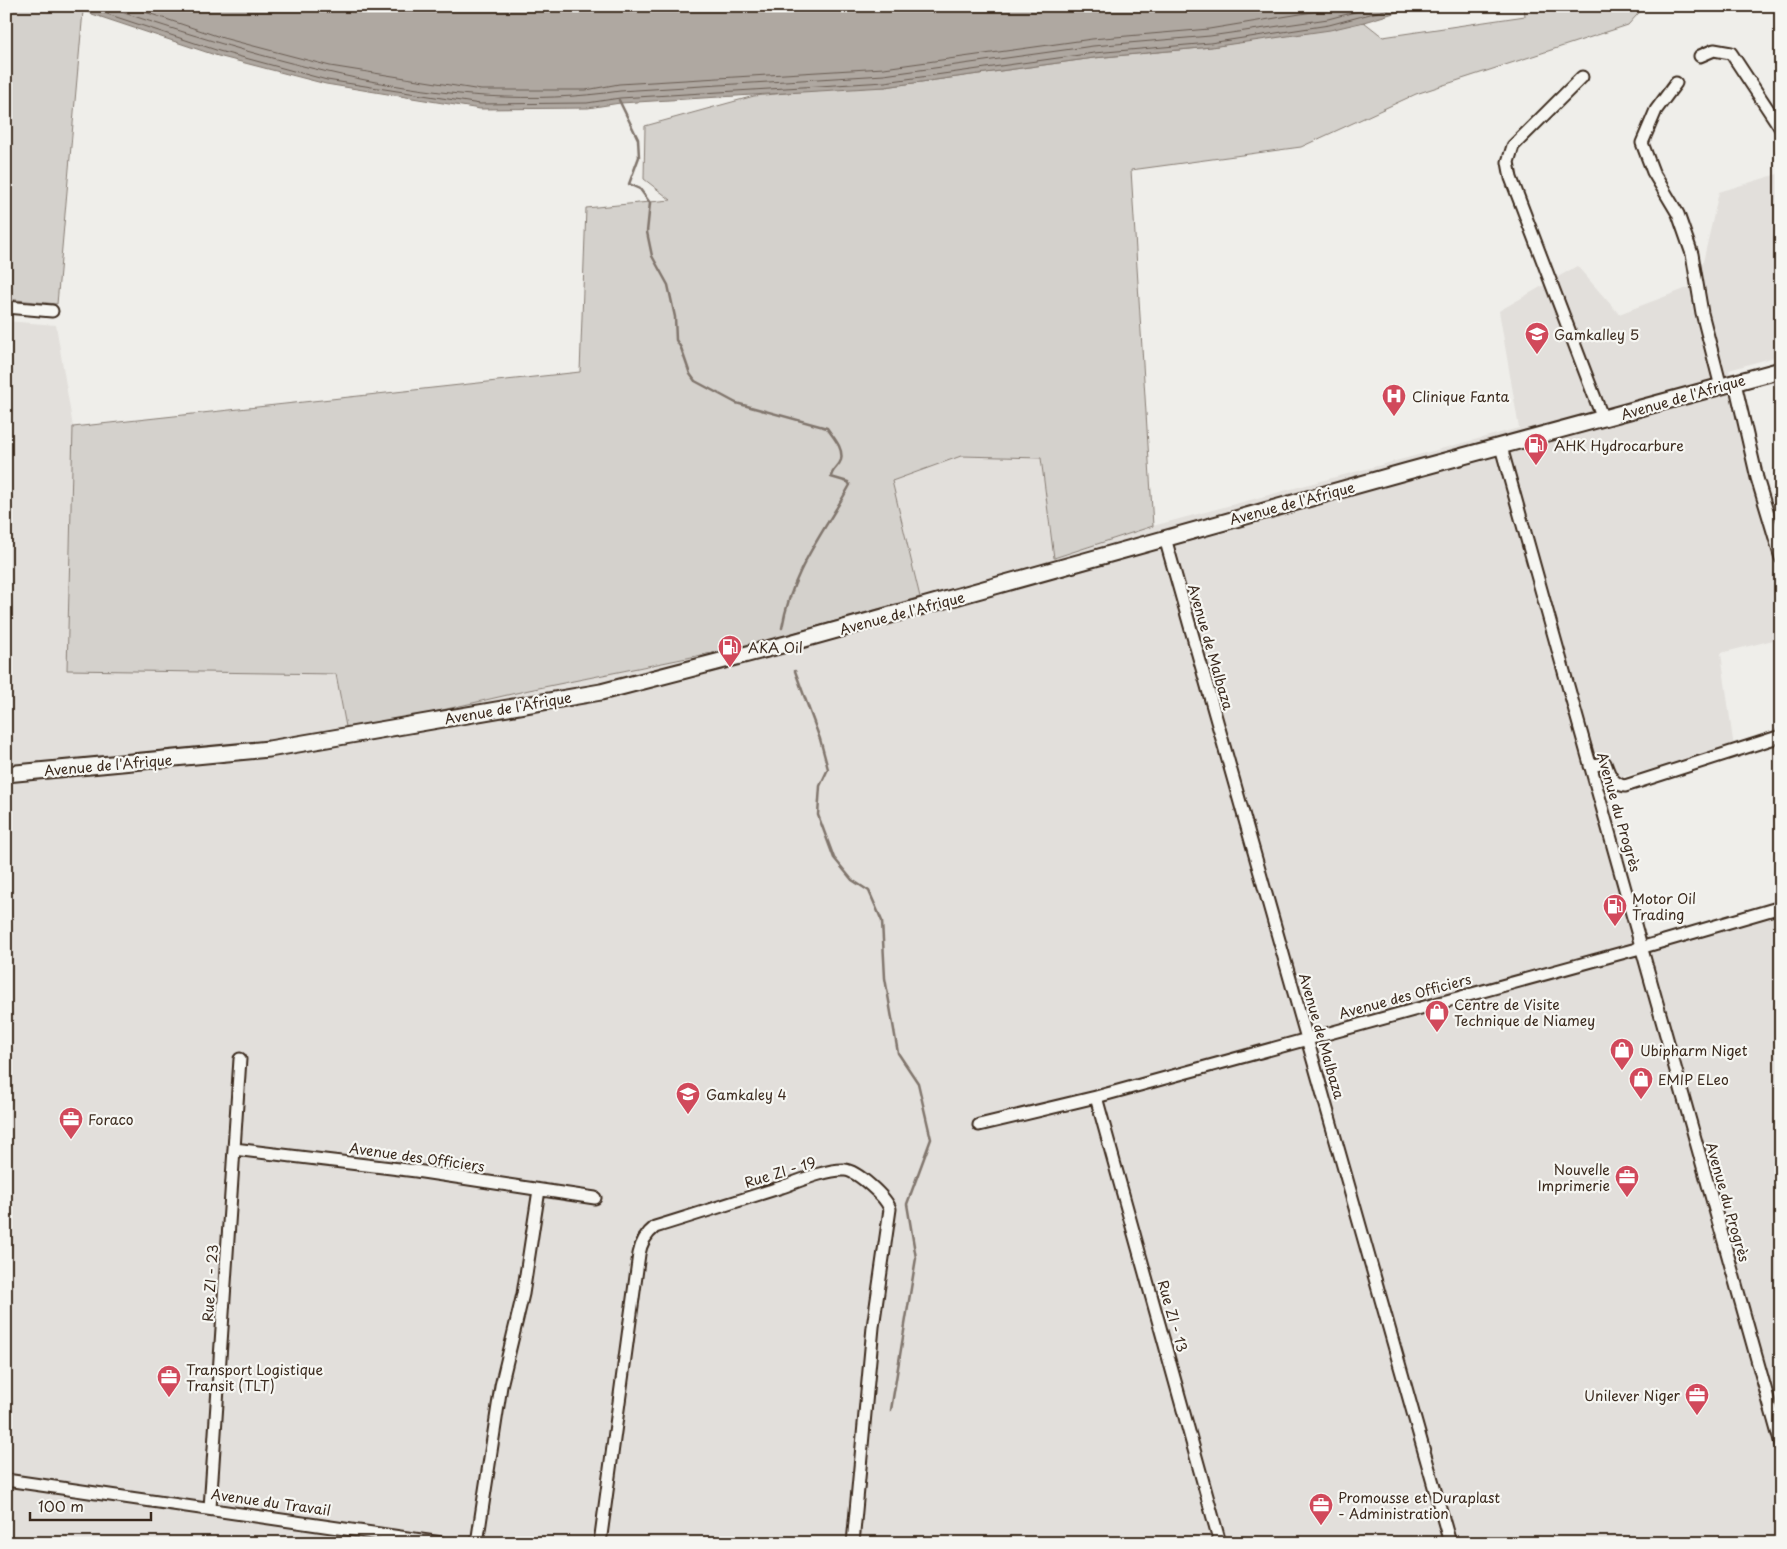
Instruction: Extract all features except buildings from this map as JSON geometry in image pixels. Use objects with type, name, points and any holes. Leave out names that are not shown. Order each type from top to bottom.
[{"type":"main road","name":"Avenue de l'Afrique","points":[[6,774],[269,749],[601,692],[809,638],[1166,538],[1781,370]]},
{"type":"street","points":[[1700,56],[1714,50],[1731,53],[1781,129]]},
{"type":"street","points":[[1582,77],[1512,146],[1508,162],[1511,178],[1603,420]]},
{"type":"street","points":[[1676,83],[1656,110],[1642,143],[1653,172],[1678,214],[1692,254],[1702,313],[1728,385],[1781,558]]},
{"type":"street","points":[[6,306],[52,311]]},
{"type":"street","name":"Avenue du Progrès","points":[[1502,447],[1640,948],[1781,1444]]},
{"type":"street","name":"Avenue de Malbaza","points":[[1166,538],[1450,1543]]},
{"type":"street","points":[[1590,766],[1606,763],[1610,777],[1625,786],[1781,736]]},
{"type":"street","name":"Avenue des Officiers","points":[[979,1125],[1096,1097],[1640,948],[1781,907]]},
{"type":"street","name":"Rue ZI - 23","points":[[210,1508],[240,1059]]},
{"type":"street","name":"Rue ZI - 13","points":[[1096,1097],[1220,1543]]},
{"type":"street","name":"Avenue des Officiers","points":[[234,1149],[416,1171],[595,1198]]},
{"type":"street","name":"Rue ZI - 19","points":[[600,1543],[641,1244],[655,1227],[812,1177],[843,1170],[850,1171],[863,1180],[882,1197],[890,1209],[873,1327],[853,1543]]},
{"type":"street","points":[[477,1543],[501,1386],[523,1294],[539,1190]]},
{"type":"street","name":"Avenue du Travail","points":[[6,1480],[442,1543]]},
{"type":"shaded area","points":[[6,6],[68,6],[83,11],[57,304],[6,299]]},
{"type":"shaded area","points":[[1524,6],[1645,6],[1628,25],[1416,94],[1301,147],[1131,170],[1153,526],[1054,558],[1041,458],[961,456],[892,481],[920,597],[751,645],[529,690],[347,732],[336,674],[67,670],[73,427],[580,372],[586,208],[671,200],[644,179],[645,126],[754,96],[839,88],[885,87],[1094,58],[1211,47],[1364,22],[1383,37],[1525,16]]},
{"type":"shaded area","points":[[1781,173],[1781,355],[1729,370],[1781,565],[1781,638],[1721,653],[1734,748],[1598,783],[1642,952],[1781,912],[1781,1543],[6,1543],[6,321],[56,325],[73,427],[67,669],[336,674],[347,732],[529,690],[751,645],[920,597],[892,481],[961,456],[1041,458],[1054,558],[1153,526],[1519,428],[1499,311],[1577,266],[1619,314],[1698,284],[1719,192]]},
{"type":"water","points":[[68,6],[1417,6],[1330,30],[1211,47],[1094,58],[885,87],[620,103],[588,108],[480,109],[326,84],[218,56]]},
{"type":"waterway","points":[[619,100],[638,139],[639,157],[629,184],[640,189],[650,203],[647,232],[652,256],[668,285],[675,317],[676,340],[681,348],[690,374],[695,381],[736,403],[827,428],[841,451],[841,460],[831,477],[848,482],[850,485],[801,570],[793,588],[782,628]]},
{"type":"waterway","points":[[795,671],[820,739],[828,769],[820,786],[818,815],[834,858],[852,880],[869,891],[882,921],[885,978],[898,1053],[918,1083],[931,1139],[907,1204],[916,1258],[891,1410]]},
{"type":"place","name":"Gamkalley 5","points":[[1537,355]]},
{"type":"place","name":"Clinique Fanta","points":[[1394,417]]},
{"type":"place","name":"AHK Hydrocarbure","points":[[1536,466]]},
{"type":"place","name":"AKA Oil","points":[[730,668]]},
{"type":"place","name":"Motor Oil Trading","points":[[1615,927]]},
{"type":"place","name":"Centre de Visite Technique de Niamey","points":[[1437,1033]]},
{"type":"place","name":"Ubipharm Niget","points":[[1622,1071]]},
{"type":"place","name":"EMIP ELeo","points":[[1641,1100]]},
{"type":"place","name":"Gamkaley 4","points":[[688,1115]]},
{"type":"place","name":"Foraco","points":[[71,1140]]},
{"type":"place","name":"Nouvelle Imprimerie","points":[[1627,1198]]},
{"type":"place","name":"Transport Logistique Transit (TLT)","points":[[169,1398]]},
{"type":"place","name":"Unilever Niger","points":[[1697,1416]]},
{"type":"place","name":"Promousse et Duraplast - Administration","points":[[1321,1526]]}]
